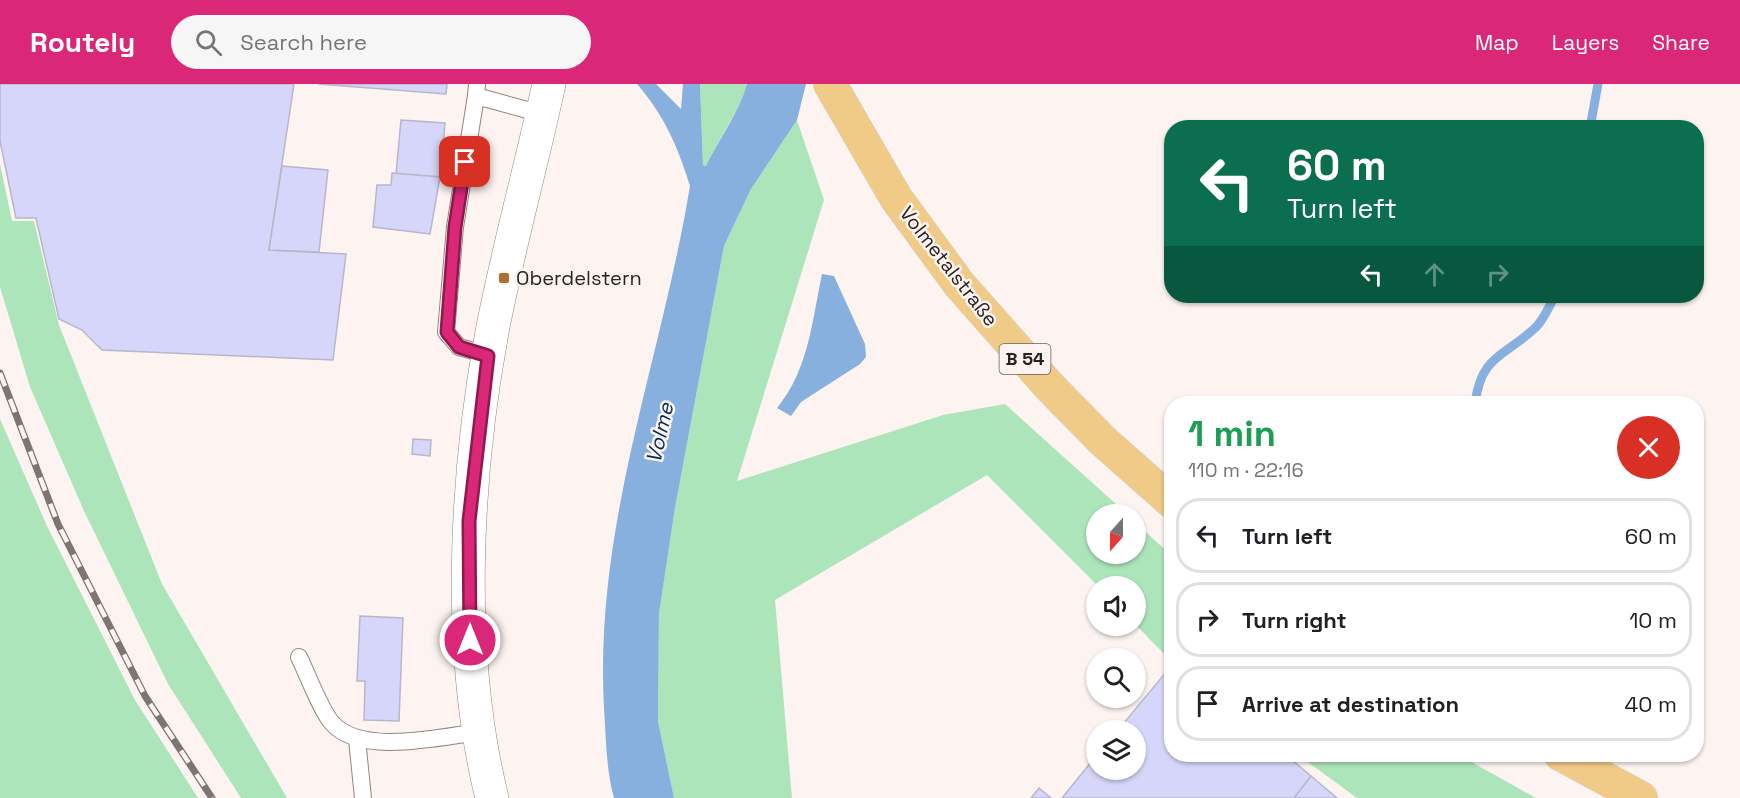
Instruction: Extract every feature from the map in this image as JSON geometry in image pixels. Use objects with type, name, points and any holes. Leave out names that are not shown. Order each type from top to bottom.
[{"type":"main road","name":"Volmetalstraße","points":[[830,84],[896,198],[959,284],[1050,387],[1103,441],[1164,495]]},
{"type":"main road","points":[[1575,762],[1641,798]]},
{"type":"street","points":[[492,798],[479,732],[470,640],[469,521],[488,356],[546,99]]},
{"type":"lane","points":[[488,356],[459,347],[447,332],[455,227],[476,90],[546,99]]},
{"type":"lane","points":[[299,657],[332,723],[357,739],[402,742],[479,732]]},
{"type":"lane","points":[[357,739],[363,798]]},
{"type":"green space","points":[[700,84],[747,84],[739,105],[707,166],[703,165]]},
{"type":"green space","points":[[797,120],[824,200],[737,481],[943,415],[1005,404],[1116,504],[1086,504],[1086,564],[1146,564],[1146,532],[1164,549],[1164,654],[1146,635],[1146,576],[1088,576],[987,475],[775,600],[792,798],[674,798],[658,721],[659,614],[675,508],[724,246],[751,189]]},
{"type":"green space","points":[[0,164],[12,221],[34,221],[59,325],[162,584],[287,798],[241,798],[168,684],[84,511],[30,387],[0,287]]},
{"type":"green space","points":[[0,419],[47,526],[135,700],[198,798],[0,798]]},
{"type":"green space","points":[[1308,762],[1472,762],[1536,798],[1357,798]]},
{"type":"water","name":"Volme","points":[[637,84],[656,84],[681,109],[683,84],[700,84],[703,165],[706,166],[739,105],[747,84],[806,84],[797,120],[751,189],[724,246],[675,508],[659,614],[658,721],[674,798],[614,798],[608,765],[604,708],[604,640],[609,574],[619,509],[632,444],[678,251],[690,186],[669,132]]},
{"type":"water","points":[[822,274],[834,276],[865,344],[866,357],[860,364],[801,402],[791,416],[777,408],[788,393],[803,361]]},
{"type":"building","points":[[0,84],[294,84],[269,250],[346,254],[333,360],[102,350],[82,330],[59,319],[36,218],[16,218],[0,141]]},
{"type":"building","points":[[318,84],[447,84],[446,94]]},
{"type":"building","points":[[401,120],[445,123],[440,177],[396,174]]},
{"type":"building","points":[[282,166],[328,170],[319,252],[269,250]]},
{"type":"building","points":[[392,173],[440,177],[430,234],[373,227],[377,185],[391,185]]},
{"type":"building","points":[[413,439],[431,440],[430,456],[412,454]]},
{"type":"building","points":[[360,616],[403,618],[399,721],[364,720],[365,681],[357,681]]},
{"type":"building","points":[[1164,675],[1164,762],[1294,762],[1311,776],[1294,798],[1062,798],[1086,768],[1086,780],[1146,780],[1146,720],[1126,720],[1136,708],[1146,708],[1146,696]]},
{"type":"building","points":[[1311,776],[1337,798],[1294,798]]},
{"type":"building","points":[[1039,788],[1051,798],[1031,798]]},
{"type":"waterway","points":[[1591,120],[1598,84]]},
{"type":"waterway","points":[[1476,396],[1483,375],[1489,366],[1536,327],[1551,303]]},
{"type":"railway","points":[[0,373],[58,524],[145,696],[212,798]]},
{"type":"place","name":"Oberdelstern","points":[[504,278]]},
{"type":"route","points":[[465,162],[455,227],[447,332],[459,347],[488,356],[469,521],[470,640]]}]
